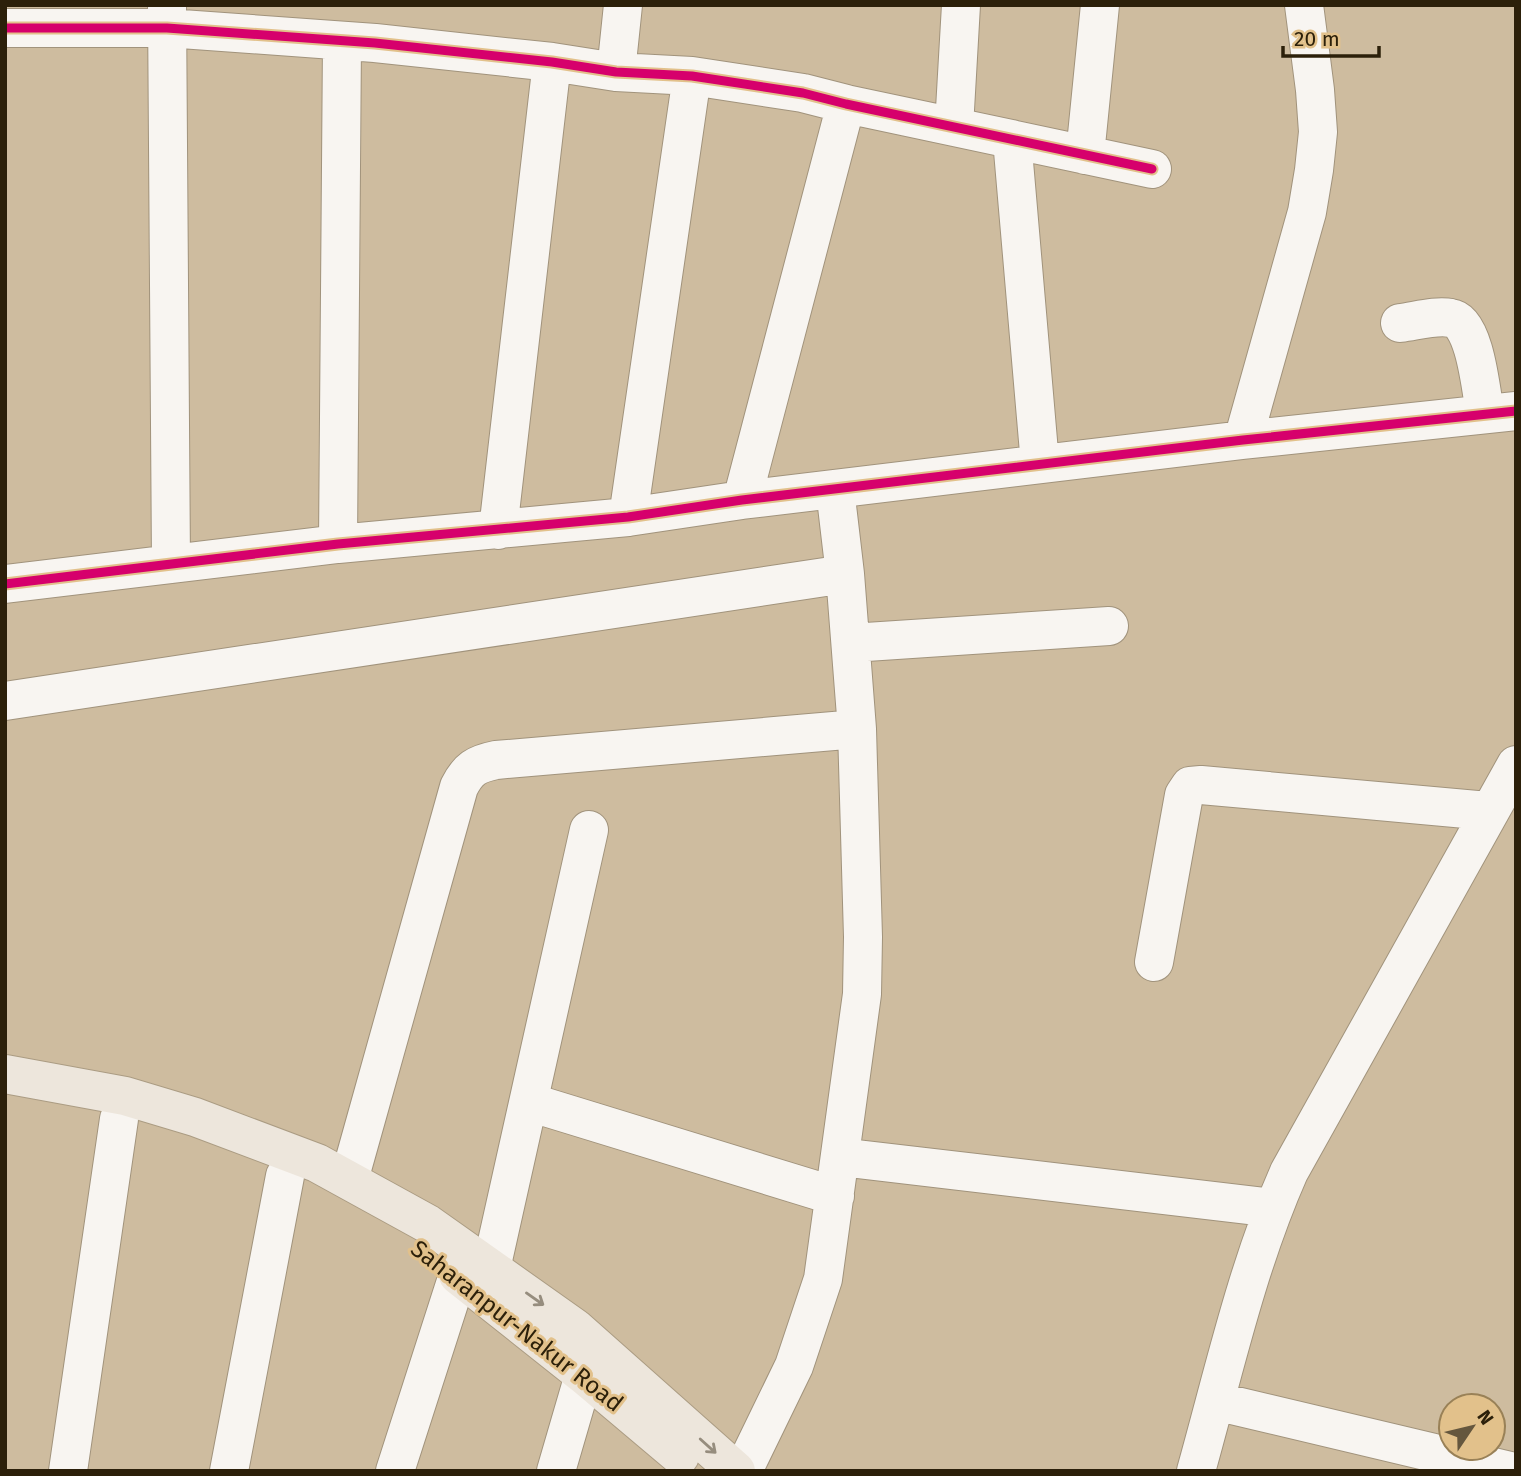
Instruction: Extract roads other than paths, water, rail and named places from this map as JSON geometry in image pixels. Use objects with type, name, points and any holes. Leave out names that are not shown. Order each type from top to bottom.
[{"type":"main road","name":"Saharanpur-Nakur Road","points":[[5,1074],[125,1096],[195,1117],[317,1163],[428,1224],[584,1375],[698,1471]]},
{"type":"main road","name":"Saharanpur-Nakur Road","points":[[5,1098],[119,1119],[188,1140],[307,1185],[415,1244],[475,1272],[575,1328],[736,1471]]},
{"type":"street","points":[[616,72],[623,5]]},
{"type":"street","points":[[954,127],[961,5]]},
{"type":"street","points":[[1085,155],[1100,5]]},
{"type":"street","points":[[1243,440],[1307,212],[1314,170],[1318,132],[1304,5]]},
{"type":"street","points":[[5,27],[167,16],[342,41],[552,62],[616,72],[692,76],[803,93],[1152,169]]},
{"type":"street","points":[[167,16],[171,564]]},
{"type":"street","points":[[338,544],[342,41]]},
{"type":"street","points":[[498,530],[552,62]]},
{"type":"street","points":[[628,517],[692,76]]},
{"type":"street","points":[[742,500],[846,104]]},
{"type":"street","points":[[1012,139],[1040,464]]},
{"type":"street","points":[[5,584],[338,544],[628,517],[742,500],[1040,464],[1500,412],[1467,330],[1460,321],[1449,317],[1400,323]]},
{"type":"street","points":[[743,1471],[794,1366],[823,1279],[862,994],[857,729],[845,574],[835,489]]},
{"type":"street","points":[[5,701],[845,574]]},
{"type":"street","points":[[851,643],[1109,626]]},
{"type":"street","points":[[349,1180],[459,787],[475,765],[496,760],[857,729]]},
{"type":"street","points":[[1196,1471],[1273,1208],[1312,1128],[1516,765]]},
{"type":"street","points":[[1154,962],[1184,795],[1190,786],[1488,811]]},
{"type":"street","points":[[396,1471],[475,1272],[528,1102],[589,830]]},
{"type":"street","points":[[528,1102],[835,1196]]},
{"type":"street","points":[[68,1471],[119,1119]]},
{"type":"street","points":[[840,1157],[1273,1208]]},
{"type":"street","points":[[229,1471],[285,1176]]},
{"type":"street","points":[[556,1471],[584,1375]]},
{"type":"street","points":[[1215,1401],[1508,1471]]}]
